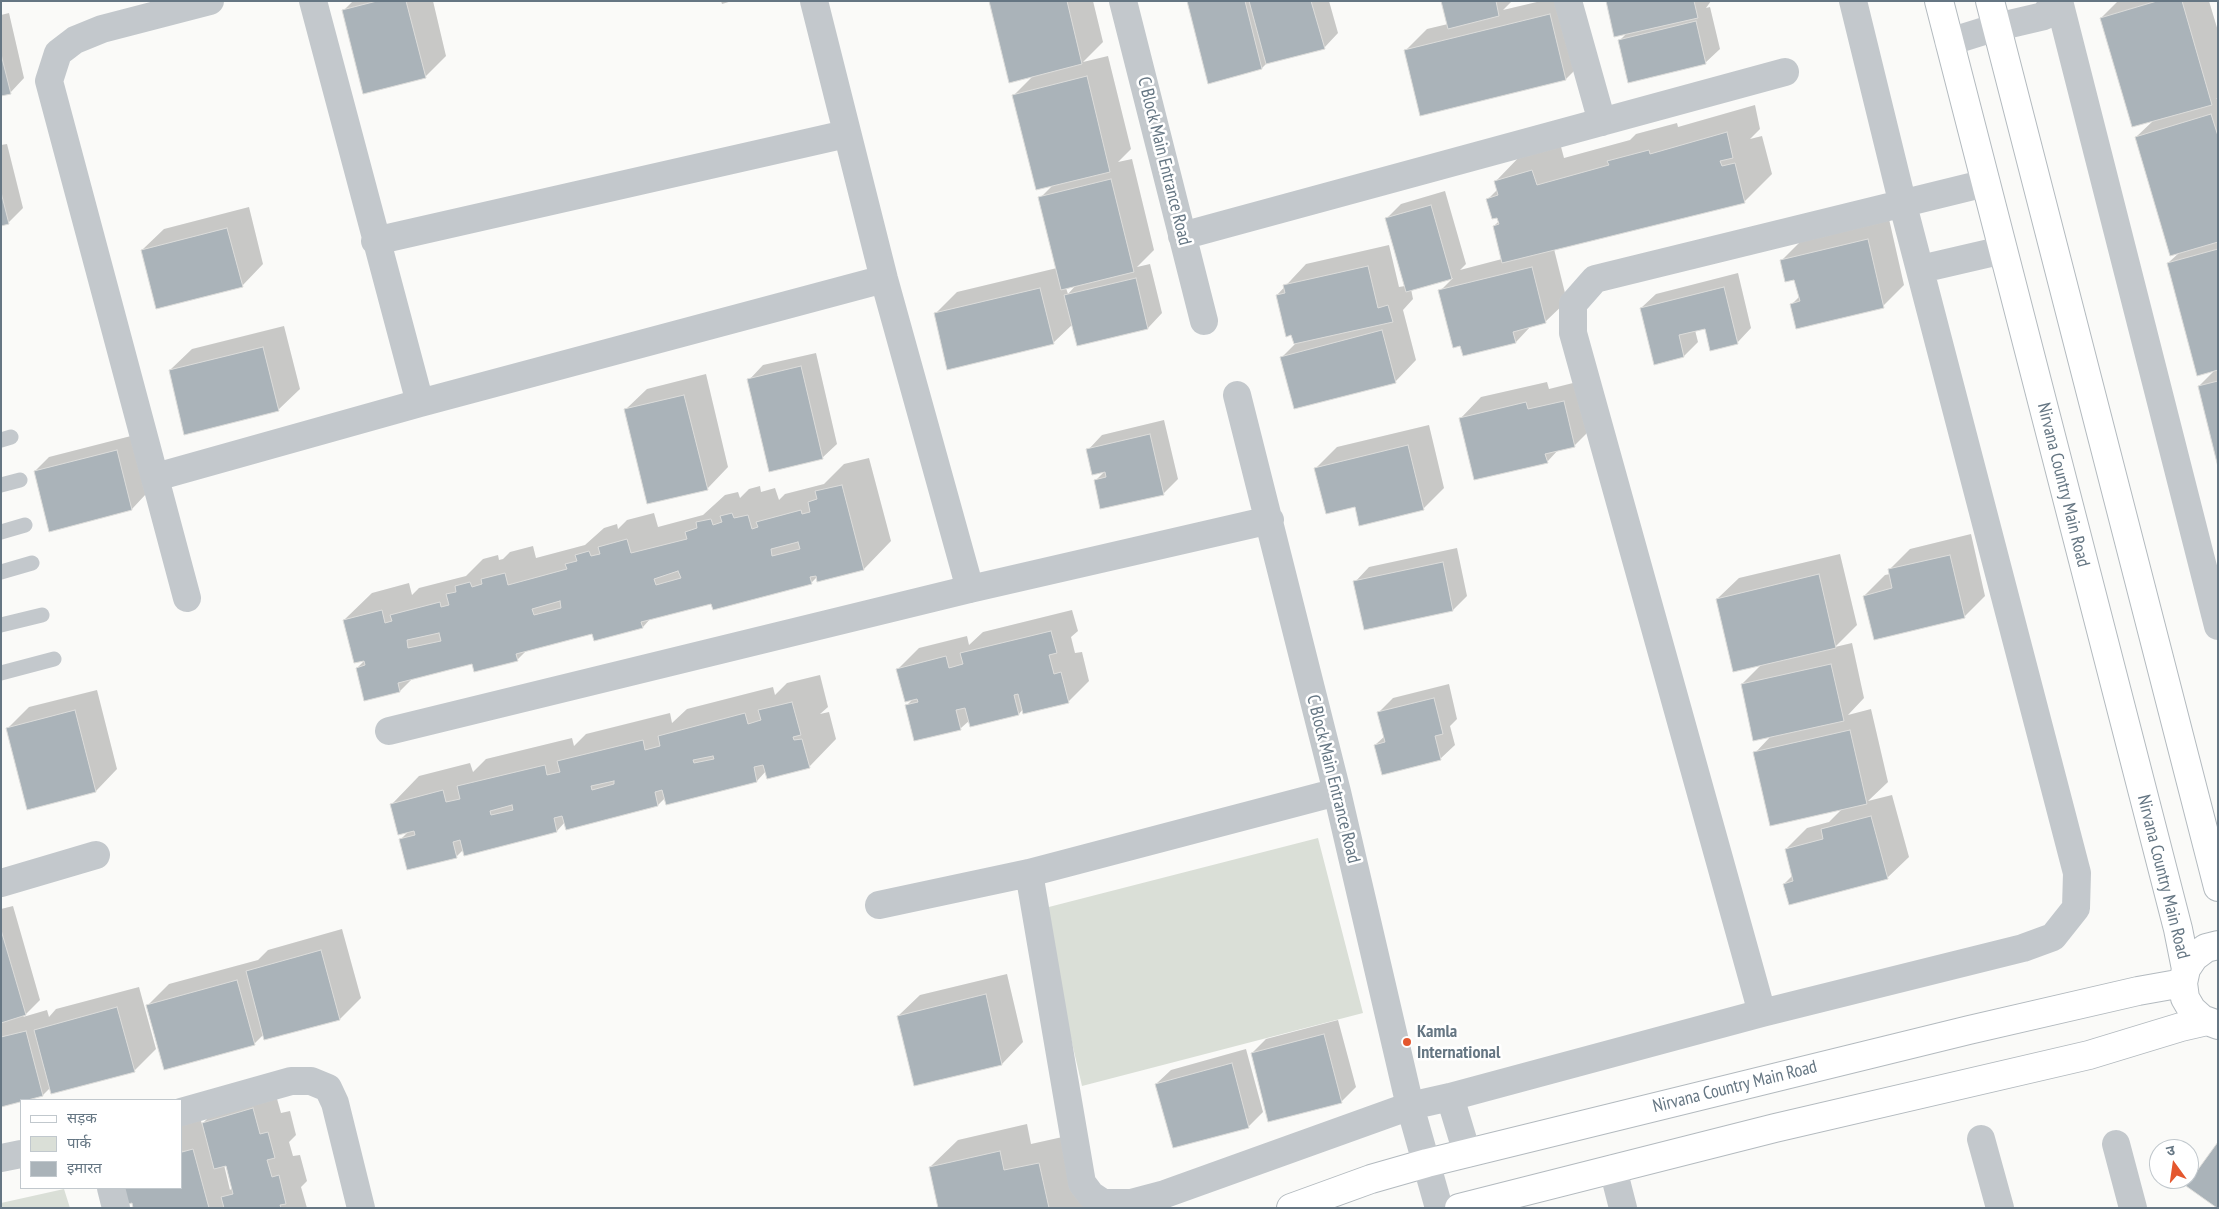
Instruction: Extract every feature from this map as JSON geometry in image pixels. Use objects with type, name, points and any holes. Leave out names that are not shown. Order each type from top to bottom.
[{"type":"street","points":[[187,598],[48,81],[58,54],[75,40],[102,29],[210,1]]},
{"type":"street","points":[[313,1],[375,241],[420,403]]},
{"type":"street","points":[[814,1],[884,279],[970,589]]},
{"type":"street","name":"C Block Main Entrance Road","points":[[1123,1],[1204,321]]},
{"type":"street","points":[[1568,1],[1602,122]]},
{"type":"street","points":[[1029,873],[1082,1183],[1091,1195],[1103,1202],[1131,1203],[1166,1194],[1410,1106],[1450,1097],[1762,1013],[2024,948],[2053,937],[2076,908],[2077,874],[1903,205],[1853,1]]},
{"type":"street","name":"Nirvana Country Main Road","points":[[1291,1208],[1371,1179],[1427,1163],[1978,1028],[2138,991],[2184,976],[2175,920],[1939,1]]},
{"type":"street","points":[[1950,42],[1993,14],[2044,16],[2055,1]]},
{"type":"street","points":[[2059,1],[2218,626]]},
{"type":"street","points":[[1993,14],[2218,887]]},
{"type":"street","points":[[1182,236],[1785,72]]},
{"type":"street","points":[[375,241],[846,134]]},
{"type":"street","points":[[1762,1013],[1573,333],[1573,304],[1595,279],[1986,184]]},
{"type":"street","points":[[1921,269],[2003,250]]},
{"type":"street","points":[[156,477],[420,403],[884,279]]},
{"type":"street","name":"C Block Main Entrance Road","points":[[1237,395],[1337,792],[1410,1106],[1439,1208]]},
{"type":"street","points":[[389,731],[970,589],[1270,520]]},
{"type":"street","points":[[879,905],[1029,873],[1337,792]]},
{"type":"street","points":[[1,883],[96,855]]},
{"type":"street","points":[[2212,1023],[2192,1010],[2185,998],[2184,976],[2194,957],[2206,948],[2218,945]]},
{"type":"street","points":[[1459,1208],[1776,1128],[2090,1055],[2181,1027],[2212,1023]]},
{"type":"street","points":[[182,1112],[291,1081],[311,1081],[328,1088],[335,1103],[361,1208]]},
{"type":"street","points":[[1450,1097],[1467,1153]]},
{"type":"street","points":[[1981,1139],[2000,1208]]},
{"type":"street","points":[[2116,1144],[2133,1208]]},
{"type":"street","points":[[1,1158],[20,1154]]},
{"type":"street","points":[[1613,1169],[1623,1208]]},
{"type":"street","points":[[111,1189],[116,1208]]},
{"type":"lane","points":[[1,485],[20,480]]},
{"type":"lane","points":[[1,532],[25,525]]},
{"type":"lane","points":[[1,572],[32,563]]},
{"type":"lane","points":[[1,625],[42,614]]},
{"type":"lane","points":[[1,673],[54,658]]},
{"type":"green space","points":[[1318,838],[1363,1013],[1082,1086],[1041,909]]},
{"type":"green space","points":[[64,1189],[70,1208],[1,1208],[1,1203]]},
{"type":"building","points":[[377,1],[406,1],[426,78],[363,94],[342,10]]},
{"type":"building","points":[[989,1],[1067,1],[1082,64],[1009,83]]},
{"type":"building","points":[[1187,1],[1245,1],[1262,69],[1208,84]]},
{"type":"building","points":[[1249,1],[1311,1],[1325,49],[1266,64]]},
{"type":"building","points":[[1441,1],[1496,1],[1499,16],[1448,29]]},
{"type":"building","points":[[1606,1],[1694,1],[1698,18],[1614,37]]},
{"type":"building","points":[[2157,1],[2182,1],[2212,105],[2132,127],[2100,18]]},
{"type":"building","points":[[1550,14],[1566,80],[1420,116],[1404,50]]},
{"type":"building","points":[[1696,21],[1706,64],[1628,83],[1618,40]]},
{"type":"building","points":[[1,54],[11,94],[1,96]]},
{"type":"building","points":[[1087,76],[1110,172],[1036,190],[1012,95]]},
{"type":"building","points":[[2211,114],[2218,136],[2218,242],[2170,256],[2135,137]]},
{"type":"building","points":[[1727,132],[1733,158],[1720,161],[1722,166],[1735,163],[1745,203],[1502,263],[1493,226],[1499,224],[1497,218],[1492,219],[1486,199],[1498,195],[1494,181],[1532,170],[1537,185],[1609,165],[1607,161],[1649,150],[1650,154]]},
{"type":"building","points":[[1111,179],[1134,272],[1061,290],[1038,197]]},
{"type":"building","points":[[1,192],[9,224],[1,226]]},
{"type":"building","points":[[1431,205],[1452,279],[1406,292],[1385,218]]},
{"type":"building","points":[[227,228],[243,287],[156,309],[141,250]]},
{"type":"building","points":[[1868,239],[1884,308],[1796,329],[1790,304],[1800,301],[1794,280],[1785,282],[1780,260]]},
{"type":"building","points":[[2218,249],[2218,370],[2197,376],[2167,263]]},
{"type":"building","points":[[1368,266],[1378,308],[1388,305],[1393,322],[1294,344],[1291,335],[1286,337],[1276,295],[1285,293],[1283,285]]},
{"type":"building","points":[[1532,267],[1546,323],[1513,332],[1516,343],[1463,356],[1460,346],[1453,348],[1438,290]]},
{"type":"building","points":[[1136,278],[1148,329],[1077,346],[1064,295]]},
{"type":"building","points":[[1724,287],[1738,344],[1710,351],[1705,329],[1679,335],[1684,357],[1654,365],[1640,308]]},
{"type":"building","points":[[1040,288],[1054,344],[947,370],[934,313]]},
{"type":"building","points":[[1382,330],[1396,383],[1294,409],[1280,357]]},
{"type":"building","points":[[263,347],[279,411],[184,435],[169,370]]},
{"type":"building","points":[[801,366],[823,459],[769,472],[747,379]]},
{"type":"building","points":[[2218,381],[2218,467],[2198,386]]},
{"type":"building","points":[[684,395],[708,490],[647,504],[624,409]]},
{"type":"building","points":[[1564,401],[1575,447],[1545,454],[1548,463],[1474,480],[1459,418],[1526,402],[1528,409]]},
{"type":"building","points":[[1150,434],[1164,495],[1100,509],[1094,480],[1106,477],[1105,472],[1092,475],[1086,449]]},
{"type":"building","points":[[1408,445],[1424,510],[1359,526],[1355,507],[1326,514],[1314,468]]},
{"type":"building","points":[[117,450],[132,510],[49,532],[34,471]]},
{"type":"building","points":[[842,485],[864,570],[817,582],[816,576],[810,577],[812,584],[713,610],[711,604],[641,622],[643,628],[594,641],[592,634],[516,654],[518,661],[474,672],[472,664],[398,683],[400,692],[364,701],[356,668],[365,665],[364,661],[354,663],[343,620],[382,610],[385,623],[392,621],[390,615],[440,602],[441,607],[449,605],[446,594],[456,592],[455,586],[470,582],[472,587],[482,584],[481,579],[505,573],[508,585],[567,569],[565,564],[577,561],[575,555],[589,551],[591,556],[600,554],[598,547],[627,539],[631,553],[687,539],[685,532],[697,528],[696,522],[711,519],[713,525],[722,522],[720,516],[732,513],[734,518],[748,515],[752,529],[758,527],[756,522],[801,510],[802,514],[810,512],[808,502],[817,499],[815,491]],"holes":[[[798,542],[800,549],[772,556],[771,549]],[[678,571],[681,578],[656,585],[654,579]],[[560,601],[561,608],[534,615],[532,609]],[[439,633],[441,641],[408,648],[407,640]]]},
{"type":"building","points":[[1950,555],[1965,618],[1874,640],[1863,596],[1892,588],[1888,569]]},
{"type":"building","points":[[1443,562],[1453,611],[1364,630],[1353,581]]},
{"type":"building","points":[[1819,574],[1836,648],[1733,672],[1716,599]]},
{"type":"building","points":[[1051,631],[1057,653],[1049,655],[1054,674],[1061,672],[1069,703],[1023,714],[1018,694],[1014,695],[1019,715],[970,727],[965,708],[956,710],[961,730],[914,741],[905,705],[918,702],[917,699],[905,702],[896,669],[946,656],[949,668],[963,664],[960,653]]},
{"type":"building","points":[[1831,664],[1844,721],[1753,741],[1741,684]]},
{"type":"building","points":[[1434,698],[1443,734],[1435,736],[1441,760],[1382,775],[1374,745],[1385,742],[1377,712]]},
{"type":"building","points":[[792,702],[801,735],[793,737],[794,740],[802,739],[810,768],[767,779],[763,765],[754,767],[757,782],[666,805],[662,790],[655,792],[658,806],[566,830],[562,816],[554,818],[557,832],[464,856],[460,840],[453,842],[457,858],[407,870],[399,839],[415,835],[414,831],[398,835],[390,804],[443,790],[446,802],[460,799],[457,786],[545,765],[547,775],[560,772],[557,761],[643,740],[645,750],[660,746],[658,736],[745,713],[748,724],[761,720],[758,710]],"holes":[[[713,756],[714,759],[694,763],[693,760]],[[614,781],[614,784],[592,790],[591,786]],[[512,805],[513,810],[491,815],[490,811]]]},
{"type":"building","points":[[75,710],[96,792],[27,810],[6,728]]},
{"type":"building","points":[[1850,730],[1867,804],[1770,826],[1753,752]]},
{"type":"building","points":[[1871,816],[1888,879],[1789,905],[1783,884],[1793,881],[1785,849],[1823,839],[1821,829]]},
{"type":"building","points":[[1,930],[26,1015],[1,1023]]},
{"type":"building","points":[[321,950],[340,1020],[264,1040],[246,971]]},
{"type":"building","points":[[237,980],[255,1045],[164,1070],[146,1005]]},
{"type":"building","points":[[986,994],[1002,1065],[914,1086],[897,1016]]},
{"type":"building","points":[[117,1007],[135,1072],[51,1094],[34,1030]]},
{"type":"building","points":[[26,1031],[43,1096],[20,1099],[20,1102],[1,1107],[1,1037]]},
{"type":"building","points":[[1324,1034],[1342,1103],[1268,1122],[1251,1053]]},
{"type":"building","points":[[1232,1063],[1249,1128],[1173,1148],[1155,1084]]},
{"type":"building","points":[[253,1108],[260,1134],[268,1132],[275,1158],[267,1160],[272,1177],[279,1175],[286,1204],[280,1205],[281,1208],[224,1208],[221,1197],[233,1194],[226,1166],[214,1169],[202,1123]]},
{"type":"building","points":[[2218,1142],[2218,1208],[2190,1189],[2199,1189],[2199,1168]]},
{"type":"building","points":[[193,1149],[209,1208],[133,1208],[132,1203],[124,1205],[119,1189],[182,1189],[182,1152]]},
{"type":"building","points":[[1000,1151],[1004,1170],[1039,1163],[1049,1208],[938,1208],[929,1167]]},
{"type":"place","name":"Kamla International","points":[[1407,1042]]}]
